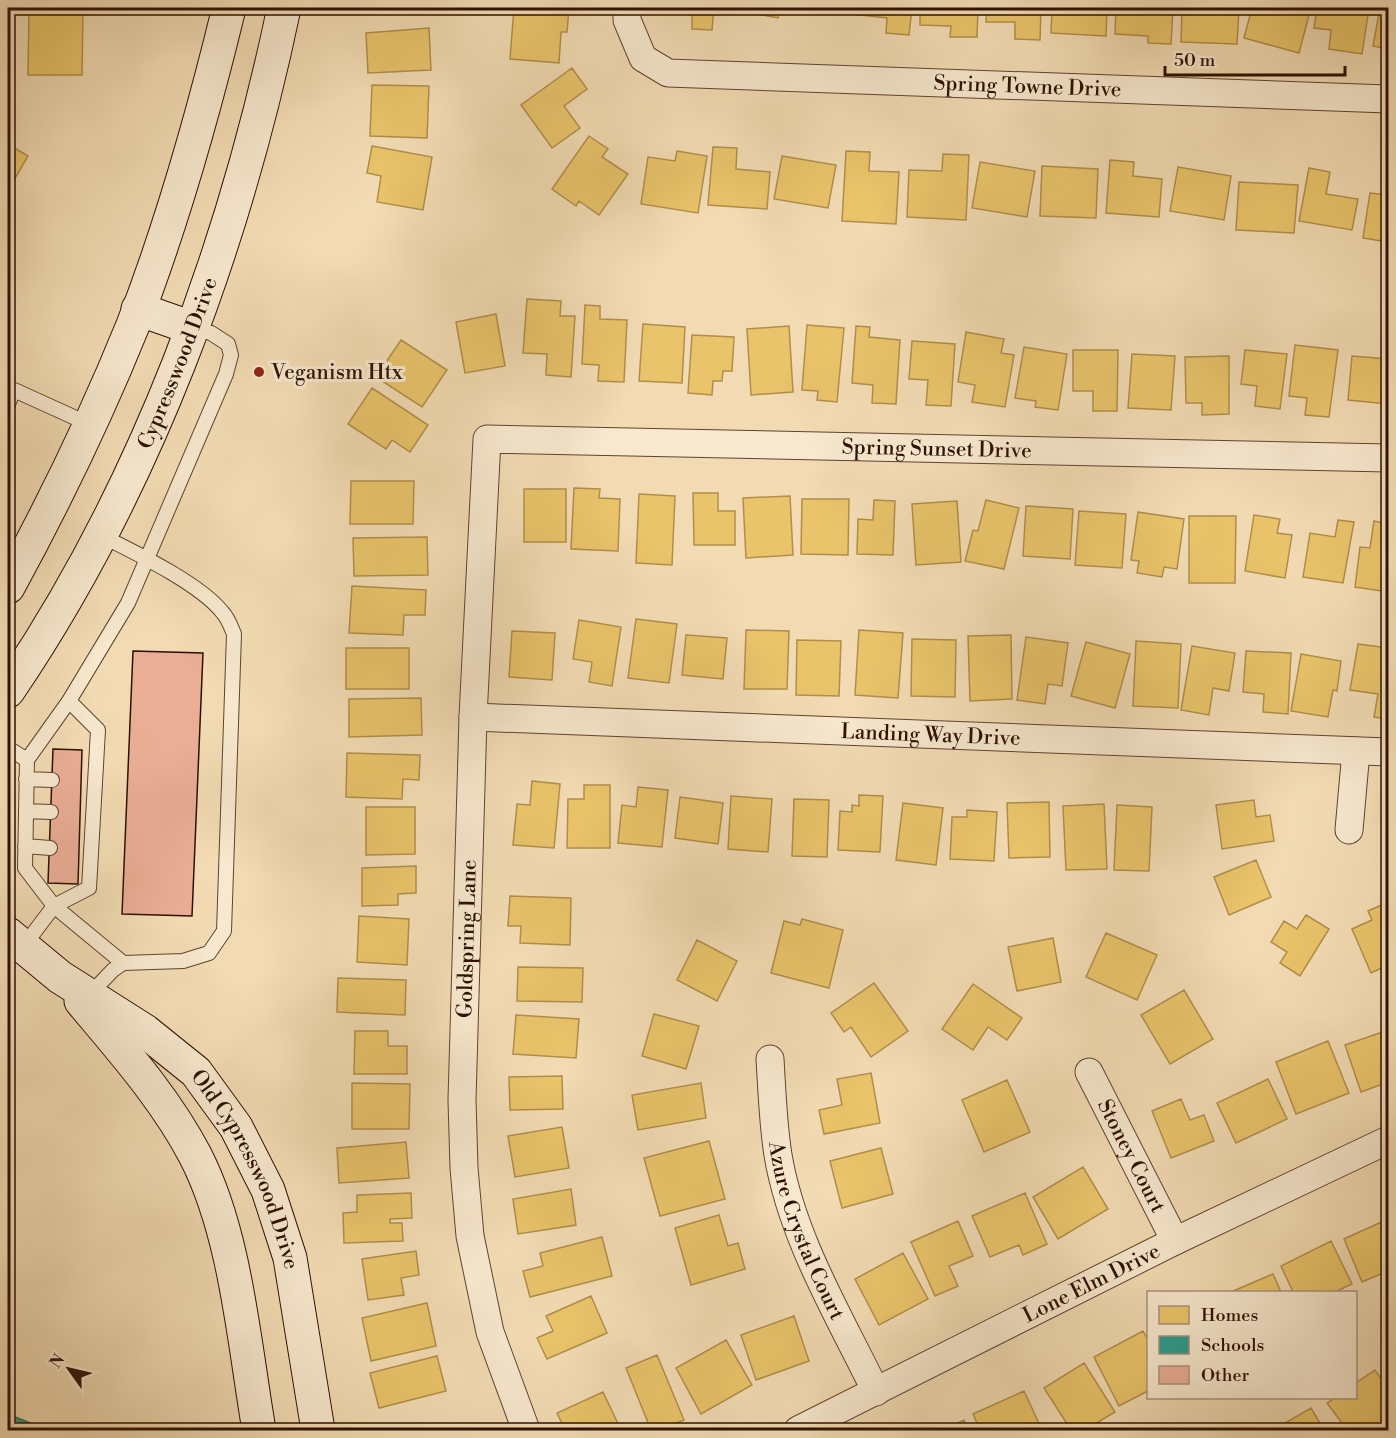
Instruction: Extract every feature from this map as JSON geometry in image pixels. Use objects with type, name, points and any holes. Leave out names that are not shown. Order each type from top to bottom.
[{"type":"main road","points":[[11,572],[89,424],[138,309],[202,118],[229,8]]},
{"type":"main road","name":"Cypresswood Drive","points":[[8,691],[62,605],[100,535],[143,444],[192,328],[256,126],[284,8]]},
{"type":"main road","points":[[138,309],[192,328]]},
{"type":"main road","name":"Old Cypresswood Drive","points":[[15,940],[60,977],[145,1031],[196,1072],[236,1127],[268,1190],[290,1258],[318,1431]]},
{"type":"main road","name":"Old Cypresswood Drive","points":[[60,977],[144,1076],[195,1156],[224,1230],[259,1431]]},
{"type":"street","name":"Spring Towne Drive","points":[[627,8],[627,20],[644,58],[668,73],[1389,99]]},
{"type":"street","name":"Spring Sunset Drive","points":[[487,439],[1389,458]]},
{"type":"street","name":"Goldspring Lane","points":[[487,439],[473,717],[462,1100],[464,1168],[470,1236],[490,1332],[526,1431]]},
{"type":"street","name":"Landing Way Drive","points":[[473,717],[1389,752]]},
{"type":"street","points":[[1349,830],[1356,751]]},
{"type":"street","name":"Azure Crystal Court","points":[[770,1059],[778,1156],[792,1210],[814,1262],[876,1392]]},
{"type":"street","name":"Stoney Court","points":[[1089,1072],[1175,1241]]},
{"type":"street","name":"Lone Elm Drive","points":[[798,1431],[1175,1241],[1389,1140]]},
{"type":"lane","points":[[123,963],[54,906],[25,868],[27,760],[69,701],[128,603],[226,374],[231,355],[228,344],[211,333],[192,328]]},
{"type":"lane","points":[[8,404],[14,390],[89,424]]},
{"type":"lane","points":[[89,996],[113,970],[123,963],[183,961],[209,953],[224,931],[234,634],[224,614],[208,598],[148,559],[100,535]]},
{"type":"lane","points":[[15,940],[54,906],[89,888],[85,850],[88,782],[98,730],[69,701]]},
{"type":"lane","points":[[8,748],[27,760]]},
{"type":"lane","points":[[26,779],[52,780]]},
{"type":"lane","points":[[26,811],[51,812]]},
{"type":"lane","points":[[25,846],[50,848]]},
{"type":"building: Homes","points":[[29,8],[83,8],[82,75],[28,75]]},
{"type":"building: Homes","points":[[514,8],[569,8],[567,32],[561,32],[559,63],[510,59]]},
{"type":"building: Homes","points":[[659,8],[714,8],[712,30],[692,29],[692,14],[659,13]]},
{"type":"building: Homes","points":[[724,8],[780,8],[778,18]]},
{"type":"building: Homes","points":[[853,8],[912,8],[909,35],[886,33],[887,18],[852,14]]},
{"type":"building: Homes","points":[[920,8],[978,8],[977,37],[950,37],[951,26],[920,25]]},
{"type":"building: Homes","points":[[987,8],[1041,8],[1040,40],[1015,39],[1015,22],[986,22]]},
{"type":"building: Homes","points":[[1052,8],[1107,8],[1106,36],[1051,33]]},
{"type":"building: Homes","points":[[1116,8],[1173,8],[1171,44],[1148,43],[1148,36],[1115,34]]},
{"type":"building: Homes","points":[[1182,8],[1239,8],[1237,44],[1181,42]]},
{"type":"building: Homes","points":[[1252,8],[1280,8],[1309,15],[1299,53],[1244,38]]},
{"type":"building: Homes","points":[[1317,8],[1369,8],[1362,54],[1329,49],[1331,30],[1314,28]]},
{"type":"building: Homes","points":[[1380,8],[1388,8],[1388,49],[1373,46]]},
{"type":"building: Homes","points":[[429,28],[431,70],[368,73],[366,33]]},
{"type":"building: Homes","points":[[572,68],[587,89],[564,106],[580,128],[552,148],[521,105]]},
{"type":"building: Homes","points":[[372,85],[429,86],[427,138],[370,136]]},
{"type":"building: Homes","points":[[589,136],[608,149],[602,157],[628,174],[599,215],[579,201],[576,206],[552,189]]},
{"type":"building: Homes","points":[[8,144],[28,156],[10,187],[8,186]]},
{"type":"building: Homes","points":[[372,146],[432,157],[423,210],[377,202],[381,176],[367,173]]},
{"type":"building: Homes","points":[[713,147],[737,148],[736,169],[770,172],[767,209],[708,205]]},
{"type":"building: Homes","points":[[677,151],[707,156],[698,213],[641,204],[648,157],[675,161]]},
{"type":"building: Homes","points":[[846,151],[870,152],[869,171],[899,172],[896,224],[842,221]]},
{"type":"building: Homes","points":[[943,154],[969,155],[966,220],[907,217],[909,170],[942,171]]},
{"type":"building: Homes","points":[[782,156],[836,165],[828,208],[774,199]]},
{"type":"building: Homes","points":[[1110,160],[1134,162],[1133,176],[1162,179],[1159,217],[1106,213]]},
{"type":"building: Homes","points":[[980,162],[1035,171],[1027,217],[972,208]]},
{"type":"building: Homes","points":[[1042,166],[1098,169],[1096,218],[1040,216]]},
{"type":"building: Homes","points":[[1178,167],[1231,176],[1224,220],[1170,211]]},
{"type":"building: Homes","points":[[1309,168],[1330,172],[1326,194],[1358,199],[1352,230],[1299,221]]},
{"type":"building: Homes","points":[[1239,182],[1298,185],[1294,233],[1236,230]]},
{"type":"building: Homes","points":[[1370,193],[1388,195],[1388,242],[1363,238]]},
{"type":"building: Homes","points":[[527,299],[561,301],[560,316],[575,316],[571,377],[546,375],[547,354],[523,353]]},
{"type":"building: Homes","points":[[585,305],[600,306],[600,319],[627,320],[624,382],[598,381],[599,365],[582,364]]},
{"type":"building: Homes","points":[[496,314],[505,366],[465,373],[456,322]]},
{"type":"building: Homes","points":[[643,324],[685,327],[682,383],[639,381]]},
{"type":"building: Homes","points":[[807,325],[844,328],[837,402],[817,400],[818,391],[802,390]]},
{"type":"building: Homes","points":[[789,326],[793,392],[751,395],[747,329]]},
{"type":"building: Homes","points":[[856,326],[870,327],[869,337],[900,340],[896,404],[872,403],[873,385],[852,383]]},
{"type":"building: Homes","points":[[966,332],[1004,339],[1001,353],[1014,355],[1005,407],[972,402],[975,385],[958,382]]},
{"type":"building: Homes","points":[[692,335],[734,337],[732,371],[723,371],[722,381],[713,381],[712,395],[688,393]]},
{"type":"building: Homes","points":[[401,340],[447,370],[422,407],[376,377]]},
{"type":"building: Homes","points":[[912,341],[955,344],[951,406],[926,405],[928,380],[909,379]]},
{"type":"building: Homes","points":[[1295,345],[1338,350],[1329,417],[1305,415],[1307,398],[1289,396]]},
{"type":"building: Homes","points":[[1024,347],[1067,354],[1058,410],[1035,407],[1036,401],[1015,398]]},
{"type":"building: Homes","points":[[1073,350],[1118,350],[1117,411],[1093,411],[1093,391],[1073,391]]},
{"type":"building: Homes","points":[[1245,350],[1287,354],[1280,409],[1255,406],[1257,386],[1241,384]]},
{"type":"building: Homes","points":[[1132,354],[1175,356],[1171,410],[1128,408]]},
{"type":"building: Homes","points":[[1229,356],[1229,414],[1202,415],[1202,403],[1186,403],[1185,357]]},
{"type":"building: Homes","points":[[1352,356],[1388,359],[1388,404],[1348,400]]},
{"type":"building: Homes","points":[[372,388],[428,425],[410,452],[392,440],[386,449],[348,424]]},
{"type":"building: Homes","points":[[351,481],[414,481],[413,524],[350,524]]},
{"type":"building: Homes","points":[[574,488],[600,489],[599,498],[620,499],[618,551],[571,549]]},
{"type":"building: Homes","points":[[524,489],[566,489],[566,542],[524,542]]},
{"type":"building: Homes","points":[[693,493],[718,493],[718,511],[735,511],[735,545],[694,545]]},
{"type":"building: Homes","points":[[639,494],[675,496],[672,565],[636,563]]},
{"type":"building: Homes","points":[[790,496],[793,555],[746,558],[743,498]]},
{"type":"building: Homes","points":[[802,499],[849,499],[848,555],[801,554]]},
{"type":"building: Homes","points":[[874,500],[895,501],[893,555],[857,554],[858,519],[873,520]]},
{"type":"building: Homes","points":[[986,500],[1019,508],[1004,569],[965,561],[973,530],[978,531]]},
{"type":"building: Homes","points":[[957,501],[961,562],[916,565],[912,504]]},
{"type":"building: Homes","points":[[1026,506],[1073,509],[1070,559],[1023,556]]},
{"type":"building: Homes","points":[[1079,511],[1126,514],[1122,568],[1075,565]]},
{"type":"building: Homes","points":[[1138,512],[1184,519],[1177,569],[1164,567],[1162,577],[1137,573],[1139,561],[1131,560]]},
{"type":"building: Homes","points":[[1254,515],[1280,519],[1277,533],[1292,535],[1285,578],[1245,571]]},
{"type":"building: Homes","points":[[1189,516],[1236,516],[1235,583],[1189,583]]},
{"type":"building: Homes","points":[[1338,520],[1354,522],[1343,583],[1303,577],[1310,533],[1335,537]]},
{"type":"building: Homes","points":[[1374,521],[1388,524],[1388,592],[1355,587],[1360,547],[1370,548]]},
{"type":"building: Homes","points":[[427,537],[428,575],[354,576],[353,538]]},
{"type":"building: Homes","points":[[352,586],[426,590],[425,615],[404,615],[403,635],[349,633]]},
{"type":"building: Homes","points":[[636,619],[677,624],[669,683],[628,678]]},
{"type":"building: Homes","points":[[579,620],[621,627],[612,686],[589,682],[592,662],[573,659]]},
{"type":"building: Homes","points":[[746,630],[789,631],[787,689],[744,689]]},
{"type":"building: Homes","points":[[859,630],[903,633],[898,698],[855,695]]},
{"type":"building: Homes","points":[[512,631],[555,633],[552,680],[509,677]]},
{"type":"building: Homes","points":[[686,635],[727,638],[723,679],[682,675]]},
{"type":"building: Homes","points":[[1011,635],[1012,699],[970,701],[968,636]]},
{"type":"building: Homes","points":[[1026,637],[1068,643],[1062,686],[1048,684],[1045,704],[1017,700]]},
{"type":"building: Homes","points":[[912,639],[956,640],[955,697],[911,696]]},
{"type":"building: Homes","points":[[797,640],[841,641],[839,696],[796,695]]},
{"type":"building: Homes","points":[[1136,641],[1181,644],[1178,708],[1133,706]]},
{"type":"building: Homes","points":[[1086,642],[1130,654],[1115,708],[1071,696]]},
{"type":"building: Homes","points":[[1358,644],[1388,648],[1388,719],[1374,717],[1378,694],[1350,690]]},
{"type":"building: Homes","points":[[1192,646],[1235,653],[1229,691],[1213,688],[1209,715],[1181,710]]},
{"type":"building: Homes","points":[[346,648],[409,648],[409,689],[346,689]]},
{"type":"building: Homes","points":[[1246,651],[1291,653],[1288,714],[1263,712],[1264,694],[1243,692]]},
{"type":"building: Homes","points":[[1301,654],[1341,661],[1337,691],[1333,690],[1328,717],[1291,711]]},
{"type":"building: Homes","points":[[421,698],[422,735],[349,737],[349,699]]},
{"type":"building: Homes","points":[[347,753],[420,755],[419,780],[403,779],[402,799],[346,797]]},
{"type":"building: Homes","points":[[532,781],[560,784],[554,848],[513,845],[517,804],[530,805]]},
{"type":"building: Homes","points":[[584,785],[610,785],[610,848],[567,848],[568,799],[584,799]]},
{"type":"building: Homes","points":[[638,787],[668,790],[662,847],[618,843],[622,805],[636,807]]},
{"type":"building: Homes","points":[[859,795],[883,796],[880,852],[838,850],[840,811],[852,812],[852,805],[859,806]]},
{"type":"building: Homes","points":[[731,796],[772,799],[768,852],[728,849]]},
{"type":"building: Homes","points":[[680,797],[723,803],[718,844],[675,838]]},
{"type":"building: Homes","points":[[794,799],[829,800],[827,857],[792,856]]},
{"type":"building: Homes","points":[[1254,800],[1256,817],[1270,815],[1274,841],[1222,849],[1216,805]]},
{"type":"building: Homes","points":[[1049,802],[1050,857],[1009,858],[1007,803]]},
{"type":"building: Homes","points":[[903,803],[943,808],[936,865],[896,860]]},
{"type":"building: Homes","points":[[1104,804],[1107,869],[1066,870],[1063,806]]},
{"type":"building: Homes","points":[[1117,805],[1152,807],[1149,871],[1114,870]]},
{"type":"building: Homes","points":[[366,807],[415,807],[415,854],[366,855]]},
{"type":"building: Homes","points":[[967,810],[997,812],[994,861],[950,859],[952,817],[967,817]]},
{"type":"building: Homes","points":[[1256,860],[1271,897],[1229,915],[1214,877]]},
{"type":"building: Homes","points":[[416,866],[416,893],[398,894],[398,905],[362,906],[362,868]]},
{"type":"building: Homes","points":[[510,896],[571,898],[570,945],[520,943],[521,926],[508,926]]},
{"type":"building: Homes","points":[[1386,903],[1388,908],[1388,965],[1371,973],[1352,929],[1372,920],[1368,911]]},
{"type":"building: Homes","points":[[1306,915],[1329,929],[1300,976],[1280,963],[1287,952],[1271,942],[1284,921],[1297,929]]},
{"type":"building: Homes","points":[[359,916],[409,919],[407,965],[357,962]]},
{"type":"building: Homes","points":[[802,919],[843,930],[829,988],[771,973],[784,921],[800,925]]},
{"type":"building: Homes","points":[[1106,933],[1157,955],[1137,1000],[1086,977]]},
{"type":"building: Homes","points":[[1053,938],[1061,982],[1017,991],[1008,947]]},
{"type":"building: Homes","points":[[697,940],[737,961],[717,1001],[677,980]]},
{"type":"building: Homes","points":[[518,967],[583,968],[582,1002],[517,1001]]},
{"type":"building: Homes","points":[[338,978],[406,980],[405,1015],[337,1012]]},
{"type":"building: Homes","points":[[874,983],[908,1031],[871,1057],[851,1027],[844,1032],[831,1013]]},
{"type":"building: Homes","points":[[973,984],[1022,1018],[1007,1040],[988,1027],[973,1050],[942,1029]]},
{"type":"building: Homes","points":[[1184,990],[1213,1039],[1170,1064],[1141,1015]]},
{"type":"building: Homes","points":[[654,1014],[699,1026],[686,1069],[642,1056]]},
{"type":"building: Homes","points":[[516,1015],[579,1019],[576,1058],[513,1054]]},
{"type":"building: Homes","points":[[1388,1030],[1388,1082],[1361,1092],[1345,1045]]},
{"type":"building: Homes","points":[[355,1031],[388,1031],[388,1046],[407,1046],[407,1074],[354,1074]]},
{"type":"building: Homes","points":[[1328,1041],[1349,1093],[1296,1114],[1276,1062]]},
{"type":"building: Homes","points":[[871,1073],[880,1123],[824,1134],[819,1110],[842,1105],[837,1079]]},
{"type":"building: Homes","points":[[562,1076],[563,1109],[510,1110],[509,1077]]},
{"type":"building: Homes","points":[[1268,1079],[1287,1119],[1236,1143],[1217,1103]]},
{"type":"building: Homes","points":[[1007,1080],[1030,1132],[984,1152],[962,1100]]},
{"type":"building: Homes","points":[[352,1083],[410,1084],[409,1129],[352,1129]]},
{"type":"building: Homes","points":[[701,1083],[706,1118],[638,1130],[632,1095]]},
{"type":"building: Homes","points":[[1181,1099],[1190,1120],[1204,1115],[1214,1141],[1171,1158],[1152,1111]]},
{"type":"building: Homes","points":[[562,1127],[569,1168],[515,1177],[508,1136]]},
{"type":"building: Homes","points":[[709,1141],[725,1199],[660,1216],[644,1158]]},
{"type":"building: Homes","points":[[406,1142],[409,1178],[339,1183],[337,1148]]},
{"type":"building: Homes","points":[[881,1148],[893,1194],[842,1208],[830,1161]]},
{"type":"building: Homes","points":[[1083,1167],[1108,1209],[1058,1239],[1033,1197]]},
{"type":"building: Homes","points":[[571,1189],[576,1225],[518,1234],[513,1199]]},
{"type":"building: Homes","points":[[411,1193],[412,1218],[390,1219],[390,1223],[402,1223],[403,1241],[344,1243],[343,1213],[357,1212],[357,1195]]},
{"type":"building: Homes","points":[[1025,1193],[1047,1244],[1023,1255],[1019,1245],[990,1257],[972,1216]]},
{"type":"building: Homes","points":[[719,1215],[728,1246],[738,1243],[745,1269],[691,1285],[675,1228]]},
{"type":"building: Homes","points":[[1388,1219],[1388,1271],[1362,1282],[1344,1239]]},
{"type":"building: Homes","points":[[958,1221],[973,1256],[949,1266],[958,1286],[935,1296],[911,1242]]},
{"type":"building: Homes","points":[[602,1237],[612,1276],[530,1297],[523,1271],[543,1266],[540,1253]]},
{"type":"building: Homes","points":[[1331,1241],[1352,1284],[1337,1291],[1293,1291],[1281,1266]]},
{"type":"building: Homes","points":[[416,1251],[419,1275],[401,1278],[404,1295],[368,1300],[362,1259]]},
{"type":"building: Homes","points":[[903,1253],[928,1299],[879,1325],[855,1279]]},
{"type":"building: Homes","points":[[1273,1274],[1281,1291],[1233,1291]]},
{"type":"building: Homes","points":[[591,1296],[607,1333],[547,1359],[537,1338],[553,1331],[546,1316]]},
{"type":"building: Homes","points":[[427,1303],[436,1346],[371,1361],[362,1318]]},
{"type":"building: Homes","points":[[794,1316],[809,1361],[756,1380],[741,1335]]},
{"type":"building: Homes","points":[[1143,1331],[1147,1338],[1147,1392],[1119,1406],[1094,1357]]},
{"type":"building: Homes","points":[[726,1340],[752,1385],[701,1414],[676,1368]]},
{"type":"building: Homes","points":[[657,1355],[684,1420],[658,1430],[651,1430],[626,1368]]},
{"type":"building: Homes","points":[[437,1356],[446,1391],[379,1408],[370,1373]]},
{"type":"building: Homes","points":[[1084,1363],[1115,1412],[1085,1430],[1071,1430],[1044,1388]]},
{"type":"building: Homes","points":[[1375,1370],[1388,1389],[1388,1430],[1347,1430],[1327,1403],[1333,1399],[1357,1399],[1357,1382]]},
{"type":"building: Homes","points":[[1024,1391],[1042,1430],[980,1430],[973,1414]]},
{"type":"building: Homes","points":[[603,1392],[621,1430],[565,1430],[557,1413]]},
{"type":"building: Homes","points":[[1311,1408],[1324,1430],[1273,1430]]},
{"type":"building: Homes","points":[[964,1420],[968,1430],[942,1430]]},
{"type":"building: Schools","points":[[10,1415],[48,1430],[8,1430]]},
{"type":"building: Other","points":[[133,651],[203,653],[192,916],[122,914]]},
{"type":"building: Other","points":[[53,749],[82,750],[78,884],[48,883]]},
{"type":"place","name":"Veganism Htx","points":[[259,372]]}]
